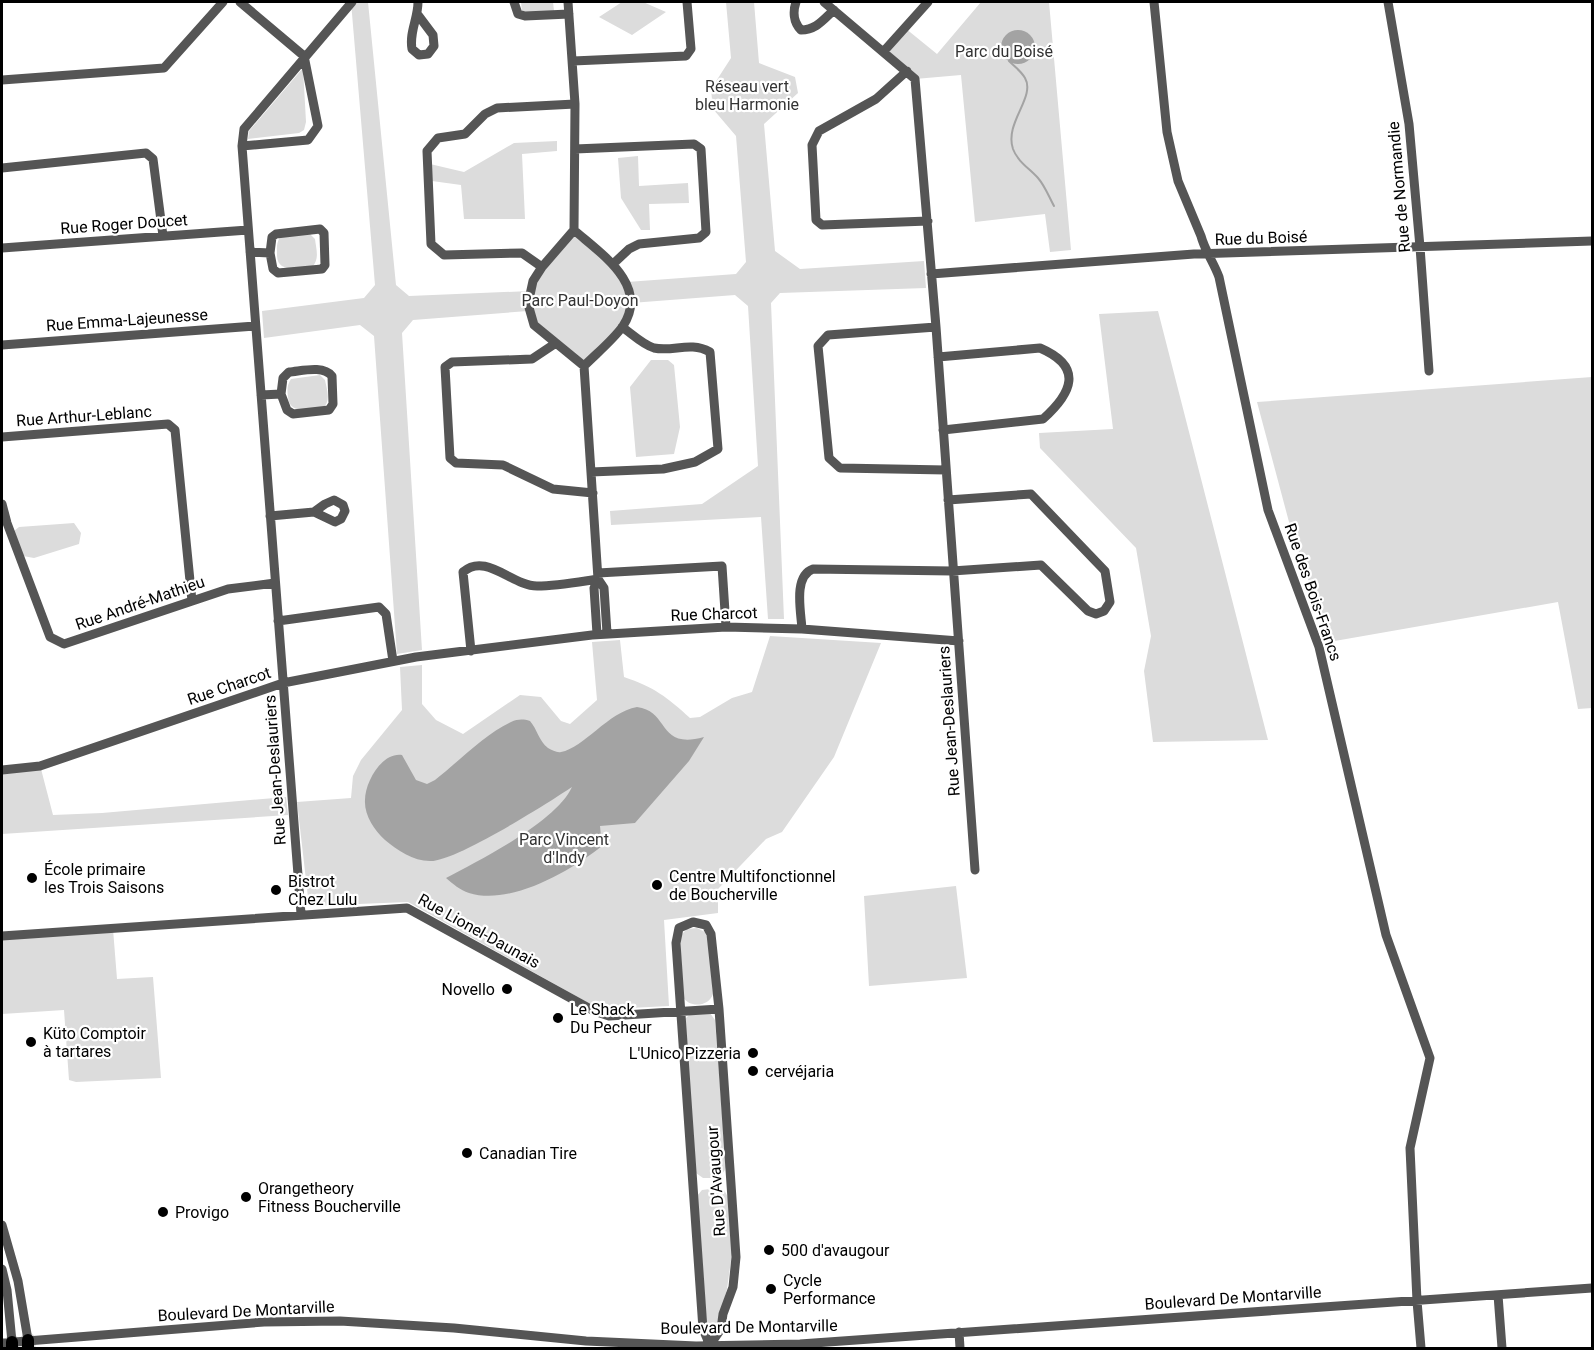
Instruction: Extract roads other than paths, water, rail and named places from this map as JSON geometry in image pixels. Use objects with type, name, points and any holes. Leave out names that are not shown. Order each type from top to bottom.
[{"type":"street","points":[[2,80],[164,68],[223,2]]},
{"type":"street","points":[[240,2],[304,56],[318,126],[308,140],[242,146]]},
{"type":"street","name":"Rue Jean-Deslauriers","points":[[301,914],[242,146],[244,129],[352,2]]},
{"type":"street","points":[[418,2],[418,15]]},
{"type":"street","points":[[514,2],[518,14],[525,16],[569,14]]},
{"type":"street","points":[[568,2],[575,104],[574,230],[542,267],[533,282],[528,298],[528,311],[534,325],[584,366],[598,576],[604,588],[602,634]]},
{"type":"street","points":[[573,61],[686,56],[691,49],[687,2]]},
{"type":"street","points":[[796,2],[794,9],[796,25],[801,30],[816,27],[834,10]]},
{"type":"street","name":"Rue Jean-Deslauriers","points":[[824,2],[915,79],[928,221],[975,870]]},
{"type":"street","points":[[884,51],[928,2]]},
{"type":"street","name":"Rue des Bois-Francs","points":[[1154,2],[1167,132],[1178,181],[1216,268],[1224,296],[1268,510],[1319,647],[1386,935],[1430,1058],[1410,1148],[1417,1301]]},
{"type":"street","name":"Rue de Normandie","points":[[1388,2],[1409,124],[1429,370]]},
{"type":"street","points":[[907,71],[876,99],[819,131],[812,145],[816,220],[822,225],[928,221]]},
{"type":"street","points":[[542,267],[522,253],[444,255],[431,244],[427,151],[438,138],[465,134],[485,114],[497,108],[575,104]]},
{"type":"street","points":[[575,149],[694,144],[701,149],[706,232],[699,238],[639,244],[629,249],[613,264]]},
{"type":"street","points":[[2,168],[146,153],[153,159],[163,236]]},
{"type":"street","name":"Rue Roger Doucet","points":[[2,248],[248,230]]},
{"type":"street","points":[[320,230],[324,233],[325,265],[322,269],[278,273],[273,269],[270,253],[272,237],[276,234],[320,230]]},
{"type":"street","points":[[574,230],[613,264],[627,282],[631,303],[629,315],[622,327],[584,366]]},
{"type":"street","name":"Rue du Boisé","points":[[931,274],[1208,254],[1593,241]]},
{"type":"street","points":[[250,252],[270,253]]},
{"type":"street","name":"Rue Emma-Lajeunesse","points":[[2,345],[255,326]]},
{"type":"street","points":[[591,472],[663,469],[695,462],[718,450],[710,352],[699,346],[652,348],[622,327]]},
{"type":"street","points":[[936,327],[828,335],[818,346],[829,458],[840,468],[946,470]]},
{"type":"street","points":[[556,343],[532,359],[452,362],[445,367],[450,459],[456,463],[503,465],[553,489],[593,493]]},
{"type":"street","points":[[938,357],[1040,348],[1056,355],[1068,369],[1070,383],[1066,394],[1043,419],[943,430]]},
{"type":"street","points":[[322,369],[332,376],[333,404],[329,410],[293,414],[287,410],[281,394],[283,378],[289,372],[322,369]]},
{"type":"street","points":[[261,395],[281,394]]},
{"type":"street","name":"Rue Arthur-Leblanc","points":[[2,437],[168,424],[175,430],[192,601]]},
{"type":"street","points":[[802,629],[801,580],[807,571],[813,569],[952,571],[1041,565],[1088,611],[1096,614],[1104,612],[1110,602],[1106,571],[1031,494],[948,500]]},
{"type":"street","name":"Rue André-Mathieu","points":[[2,504],[7,523],[51,637],[64,644],[228,589],[275,583]]},
{"type":"street","points":[[270,516],[314,512]]},
{"type":"street","points":[[471,651],[463,572],[470,566],[478,565],[535,587],[598,576],[722,566],[726,627]]},
{"type":"street","points":[[278,621],[380,607],[386,614],[393,662]]},
{"type":"street","name":"Rue Charcot","points":[[2,770],[40,766],[283,683],[416,657],[602,634],[726,627],[802,629],[959,641]]},
{"type":"street","name":"Rue Lionel-Daunais","points":[[2,936],[407,908],[594,1011],[609,1016],[719,1009]]},
{"type":"street","name":"Rue D'Avaugour","points":[[693,922],[703,923],[711,932],[719,1009],[736,1257],[733,1287],[723,1314],[721,1329],[710,1347],[702,1329],[676,936],[681,926],[693,922]]},
{"type":"street","points":[[2,1225],[18,1281],[28,1344]]},
{"type":"street","points":[[2,1269],[7,1290],[8,1344]]},
{"type":"street","name":"Boulevard De Montarville","points":[[8,1344],[264,1322],[340,1321],[454,1328],[586,1341],[710,1347],[800,1344],[1593,1288]]},
{"type":"street","points":[[1498,1295],[1502,1348]]},
{"type":"street","points":[[1417,1301],[1421,1348]]},
{"type":"street","points":[[959,1332],[960,1348]]},
{"type":"waterway","points":[[1009,61],[1023,75],[1027,85],[1024,102],[1011,139],[1013,149],[1021,161],[1035,174],[1054,206]]},
{"type":"place","name":"École primaire les Trois Saisons","points":[[32,878]]},
{"type":"place","name":"Centre Multifonctionnel de Boucherville","points":[[657,885]]},
{"type":"place","name":"Bistrot Chez Lulu","points":[[276,890]]},
{"type":"place","name":"Novello","points":[[507,989]]},
{"type":"place","name":"Le Shack Du Pecheur","points":[[558,1018]]},
{"type":"place","name":"Küto Comptoir à tartares","points":[[31,1042]]},
{"type":"place","name":"L'Unico Pizzeria","points":[[753,1053]]},
{"type":"place","name":"cervéjaria","points":[[753,1071]]},
{"type":"place","name":"Canadian Tire","points":[[467,1153]]},
{"type":"place","name":"Orangetheory Fitness Boucherville","points":[[246,1197]]},
{"type":"place","name":"Provigo","points":[[163,1212]]},
{"type":"place","name":"500 d'avaugour","points":[[769,1250]]},
{"type":"place","name":"Cycle Performance","points":[[771,1289]]},
{"type":"park label","name":"Parc du Boisé","points":[[1004,51]]},
{"type":"park label","name":"Réseau vert bleu Harmonie","points":[[747,95]]},
{"type":"park label","name":"Parc Paul-Doyon","points":[[580,300]]},
{"type":"park label","name":"Parc Vincent d'Indy","points":[[564,848]]}]
